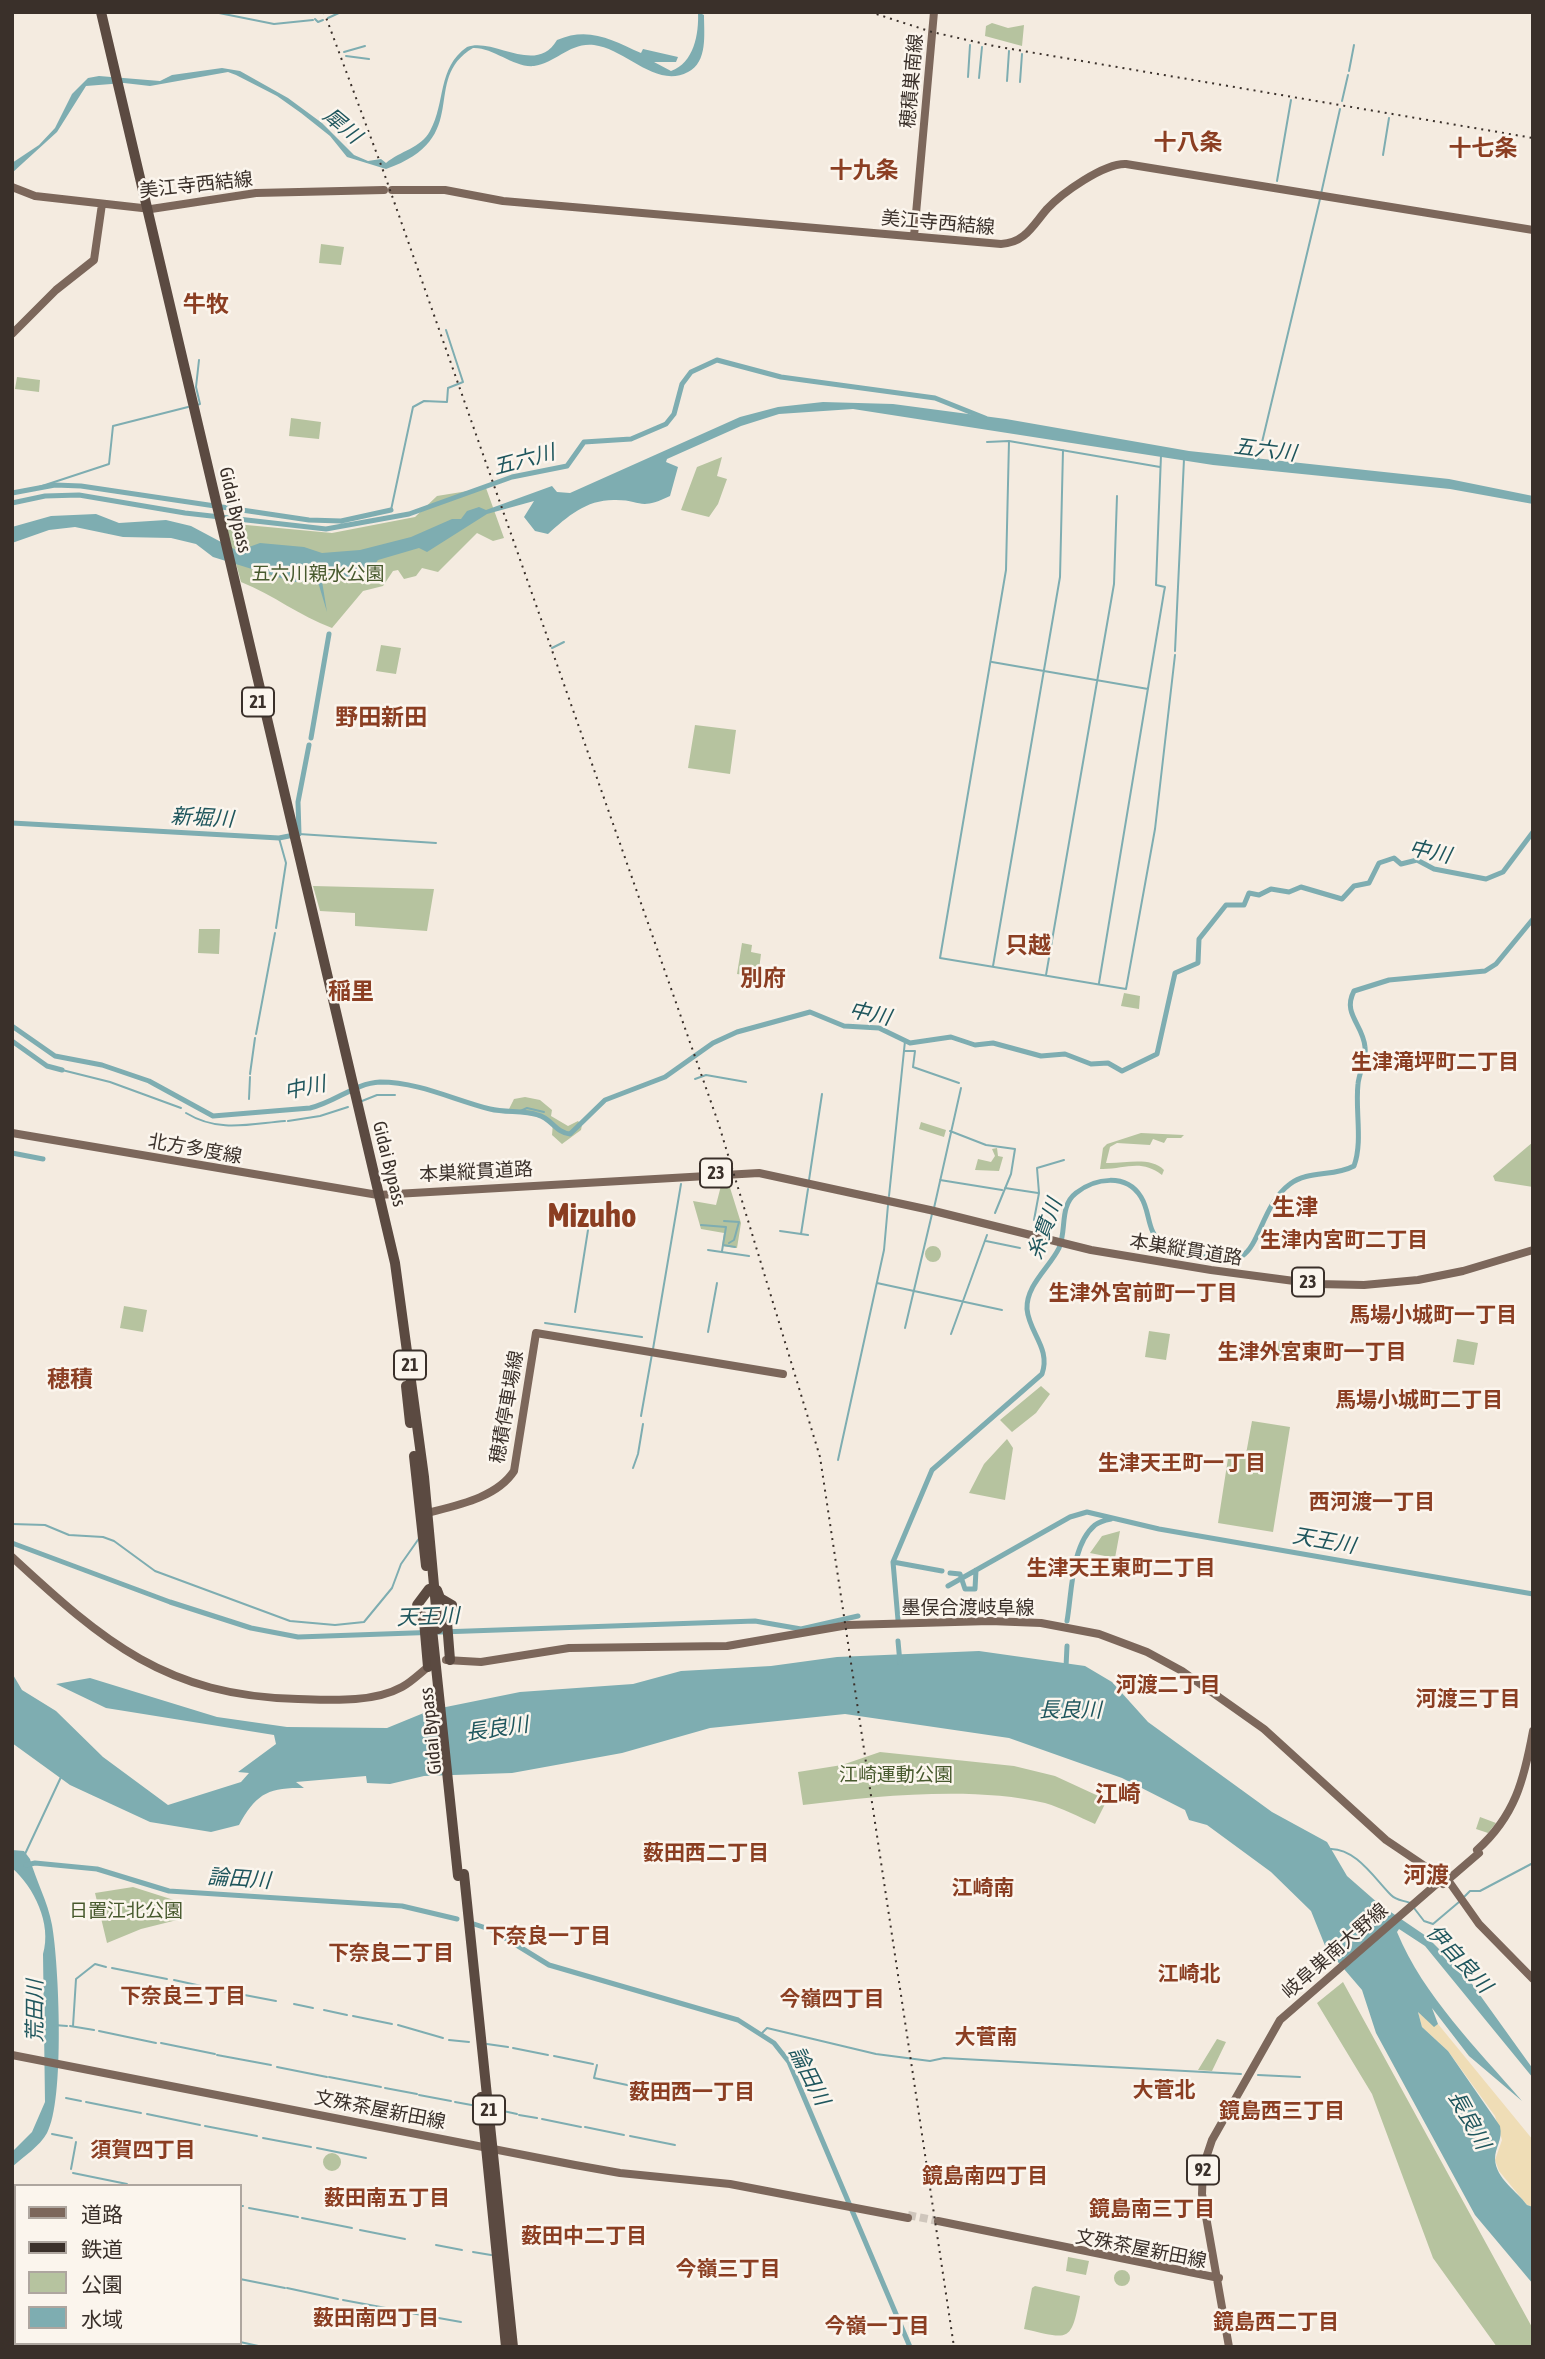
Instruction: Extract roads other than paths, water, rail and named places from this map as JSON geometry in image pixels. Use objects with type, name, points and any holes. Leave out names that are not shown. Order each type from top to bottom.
[{"type":"highway","name":"Gidai Bypass","points":[[99,12],[376,1194],[396,1306],[433,1574],[436,1630],[489,2146],[513,2347]]},
{"type":"highway","name":"Gidai Bypass","points":[[425,1515],[431,1615],[436,1630]]},
{"type":"highway","points":[[430,1666],[436,1630],[452,1605],[439,1597],[433,1574]]},
{"type":"highway","points":[[429,1589],[417,1605],[436,1630],[448,1660]]},
{"type":"highway","points":[[420,1601],[427,1602],[431,1615]]},
{"type":"highway","name":"Gidai Bypass","points":[[489,2146],[506,2347]]},
{"type":"main road","name":"穂積巣南線","points":[[915,236],[934,12]]},
{"type":"main road","name":"美江寺西結線","points":[[12,187],[35,196],[144,209],[256,193],[445,190],[503,201],[1011,244],[1030,231],[1058,198],[1118,163],[1286,187],[1533,230]]},
{"type":"main road","points":[[12,334],[56,290],[94,260],[102,204]]},
{"type":"main road","name":"北方多度線","points":[[12,1133],[376,1194]]},
{"type":"main road","name":"本巣縦貫道路","points":[[376,1194],[759,1170],[1082,1247],[1259,1278],[1364,1285],[1440,1276],[1533,1249]]},
{"type":"main road","name":"穂積停車場線","points":[[425,1515],[493,1490],[506,1482],[514,1471],[538,1334],[783,1374]]},
{"type":"main road","points":[[12,1557],[72,1614],[117,1647],[164,1673],[216,1690],[292,1699],[364,1697],[403,1686],[430,1666]]},
{"type":"main road","name":"墨俣合渡岐阜線","points":[[448,1660],[491,1661],[554,1648],[727,1646],[848,1625],[1000,1621],[1041,1623],[1099,1634],[1147,1652],[1182,1671],[1264,1729],[1386,1840],[1452,1884],[1479,1924],[1533,1979]]},
{"type":"main road","name":"岐阜巣南大野線","points":[[1478,1852],[1512,1810],[1524,1782],[1533,1731]]},
{"type":"main road","name":"岐阜巣南大野線","points":[[1231,2347],[1202,2202],[1203,2168],[1212,2140],[1277,2025],[1502,1831],[1516,1810],[1527,1783],[1533,1757]]},
{"type":"main road","name":"文殊茶屋新田線","points":[[14,2053],[489,2146],[620,2169],[709,2176],[908,2216]]},
{"type":"main road","name":"文殊茶屋新田線","points":[[938,2222],[1217,2278]]},
{"type":"water","points":[[698,12],[704,15],[702,55],[699,62],[688,72],[676,76],[653,72],[618,53],[594,45],[578,47],[534,66],[519,64],[473,48],[457,61],[449,76],[443,109],[430,142],[413,156],[386,169],[347,157],[330,136],[301,113],[277,96],[228,72],[150,86],[124,83],[86,86],[57,132],[12,173],[12,163],[39,145],[55,128],[72,94],[88,78],[99,76],[160,81],[172,75],[222,68],[240,71],[288,98],[322,123],[354,155],[368,161],[381,159],[386,163],[426,137],[435,120],[446,75],[457,55],[467,47],[478,45],[538,55],[548,50],[557,40],[569,36],[600,36],[641,53],[643,49],[678,57],[676,62],[654,62],[671,71],[685,61],[694,47]]},
{"type":"water","points":[[823,402],[893,404],[1006,419],[1189,451],[1449,479],[1533,496],[1533,504],[1450,489],[1213,465],[853,409],[779,414],[741,426],[667,459],[666,462],[678,467],[670,496],[646,504],[625,500],[596,502],[571,515],[548,534],[535,531],[524,517],[534,501],[487,514],[427,552],[419,548],[378,560],[368,574],[322,581],[327,612],[318,582],[294,582],[213,557],[196,544],[171,538],[123,537],[75,527],[49,530],[12,543],[12,527],[51,516],[96,514],[119,523],[166,520],[191,526],[238,551],[260,543],[304,547],[322,553],[360,550],[411,537],[452,519],[461,519],[467,511],[479,507],[486,510],[552,486],[557,492],[570,493],[740,417],[778,407]]},
{"type":"water","name":"長良川","points":[[979,1651],[1085,1666],[1112,1682],[1148,1722],[1272,1812],[1327,1842],[1347,1876],[1379,1904],[1426,1936],[1467,1977],[1533,2069],[1533,2078],[1425,1946],[1399,1929],[1397,1932],[1408,1956],[1437,2000],[1522,2101],[1469,2056],[1432,2008],[1438,2024],[1434,2027],[1418,2012],[1422,2027],[1448,2051],[1500,2126],[1496,2166],[1508,2184],[1527,2205],[1533,2207],[1533,2284],[1475,2215],[1376,2033],[1362,1990],[1326,1948],[1311,1911],[1271,1872],[1207,1825],[1189,1820],[1185,1810],[1122,1778],[1009,1738],[845,1714],[710,1728],[622,1753],[512,1773],[424,1776],[390,1784],[367,1783],[366,1776],[296,1782],[304,1788],[272,1791],[251,1806],[239,1825],[211,1832],[150,1822],[70,1785],[12,1743],[12,1673],[22,1690],[56,1711],[103,1757],[168,1805],[241,1782],[249,1773],[238,1772],[276,1744],[274,1735],[106,1708],[56,1684],[90,1678],[217,1717],[287,1727],[387,1728],[431,1710],[520,1692],[633,1684],[681,1671],[771,1666],[837,1657]]},
{"type":"water","points":[[12,1850],[24,1851],[30,1859],[50,1916],[57,1969],[59,2032],[53,2116],[44,2138],[12,2167],[12,2152],[32,2132],[45,2102],[45,1931],[34,1896],[12,1868]]},
{"type":"waterway","points":[[214,12],[274,24],[313,20]]},
{"type":"waterway","points":[[328,18],[341,12]]},
{"type":"waterway","points":[[315,19],[318,22],[323,20]]},
{"type":"waterway","points":[[968,77],[970,45]]},
{"type":"waterway","points":[[1349,71],[1354,45]]},
{"type":"waterway","points":[[344,52],[365,46]]},
{"type":"waterway","points":[[979,78],[982,47]]},
{"type":"waterway","points":[[1007,81],[1009,51]]},
{"type":"waterway","points":[[1020,82],[1022,54]]},
{"type":"waterway","points":[[346,56],[369,59]]},
{"type":"waterway","points":[[1342,101],[1348,75]]},
{"type":"waterway","points":[[1277,181],[1291,100]]},
{"type":"waterway","points":[[1321,194],[1340,109]]},
{"type":"waterway","points":[[1383,155],[1389,118]]},
{"type":"waterway","points":[[1258,459],[1320,199]]},
{"type":"waterway","points":[[391,510],[413,407],[424,401],[447,402],[448,388],[463,382],[446,330]]},
{"type":"waterway","points":[[197,405],[200,404],[196,387],[199,360]]},
{"type":"waterway","name":"五六川","points":[[12,503],[45,496],[79,495],[185,513],[326,529],[409,514],[512,477],[567,466],[584,442],[631,439],[666,424],[674,414],[682,384],[691,372],[717,360],[781,377],[935,398],[985,418]]},
{"type":"waterway","points":[[36,488],[109,464],[113,426],[188,407]]},
{"type":"waterway","points":[[1009,441],[1006,570],[940,958],[1126,989],[1155,829],[1175,655]]},
{"type":"waterway","points":[[987,442],[1009,441],[1160,467]]},
{"type":"waterway","points":[[993,966],[1060,577],[1063,450]]},
{"type":"waterway","points":[[1099,983],[1165,587],[1156,585],[1161,455]]},
{"type":"waterway","points":[[1175,651],[1184,459]]},
{"type":"waterway","points":[[12,493],[55,485],[81,486],[309,520],[341,521],[391,510]]},
{"type":"waterway","points":[[1046,975],[1114,584],[1117,496]]},
{"type":"waterway","name":"新堀川","points":[[311,738],[329,634]]},
{"type":"waterway","points":[[552,648],[564,642]]},
{"type":"waterway","points":[[992,662],[1148,689]]},
{"type":"waterway","name":"新堀川","points":[[12,823],[279,838],[299,834],[298,802],[309,745]]},
{"type":"waterway","name":"中川","points":[[12,1026],[55,1056],[102,1065],[149,1081],[213,1116],[310,1108],[362,1086],[380,1082],[422,1088],[490,1109],[538,1115],[570,1134],[605,1100],[665,1077],[713,1043],[737,1032],[810,1012],[844,1026],[879,1028],[910,1043],[951,1037],[975,1045],[993,1043],[1041,1056],[1065,1054],[1091,1064],[1108,1063],[1122,1071],[1157,1054],[1175,973],[1198,963],[1199,939],[1226,905],[1244,905],[1249,893],[1259,895],[1271,889],[1289,892],[1301,887],[1342,899],[1354,886],[1369,883],[1379,863],[1394,858],[1401,864],[1417,860],[1434,869],[1486,879],[1503,872],[1533,832]]},
{"type":"waterway","points":[[299,834],[436,843]]},
{"type":"waterway","points":[[276,928],[286,863],[279,838]]},
{"type":"waterway","name":"糸貫川","points":[[898,1620],[893,1562],[932,1470],[1042,1374],[1044,1356],[1029,1318],[1028,1300],[1034,1284],[1059,1248],[1065,1211],[1071,1198],[1092,1184],[1119,1181],[1135,1189],[1144,1203],[1154,1234],[1171,1249],[1190,1254],[1242,1256],[1253,1243],[1274,1202],[1290,1184],[1305,1177],[1354,1166],[1358,1146],[1357,1094],[1365,1052],[1363,1039],[1350,1006],[1354,991],[1389,980],[1485,971],[1496,964],[1533,919]]},
{"type":"waterway","points":[[256,1034],[275,933]]},
{"type":"waterway","points":[[250,1074],[255,1038]]},
{"type":"waterway","points":[[12,1041],[47,1066],[62,1070]]},
{"type":"waterway","points":[[889,1196],[905,1041]]},
{"type":"waterway","points":[[904,1051],[915,1051],[913,1067],[959,1083]]},
{"type":"waterway","points":[[62,1070],[110,1082],[181,1108]]},
{"type":"waterway","points":[[695,1079],[706,1075],[746,1082]]},
{"type":"waterway","points":[[249,1099],[250,1077]]},
{"type":"waterway","points":[[934,1208],[961,1088]]},
{"type":"waterway","points":[[809,1180],[822,1094]]},
{"type":"waterway","points":[[362,1101],[377,1095],[395,1095]]},
{"type":"waterway","points":[[288,1121],[320,1116],[348,1107]]},
{"type":"waterway","points":[[516,1113],[527,1108],[544,1112]]},
{"type":"waterway","points":[[186,1113],[210,1123],[234,1126],[285,1121]]},
{"type":"waterway","points":[[950,1131],[986,1145],[1015,1149],[1011,1174],[995,1213]]},
{"type":"waterway","points":[[12,1153],[43,1159]]},
{"type":"waterway","points":[[1034,1220],[1039,1193],[1037,1168],[1064,1160]]},
{"type":"waterway","points":[[940,1180],[1002,1190]]},
{"type":"waterway","points":[[653,1349],[681,1184]]},
{"type":"waterway","points":[[1005,1188],[1038,1193]]},
{"type":"waterway","points":[[801,1234],[808,1189]]},
{"type":"waterway","points":[[838,1460],[884,1250],[888,1205]]},
{"type":"waterway","points":[[905,1328],[932,1214]]},
{"type":"waterway","points":[[724,1221],[739,1222],[734,1240],[729,1243]]},
{"type":"waterway","points":[[701,1225],[726,1227],[722,1251]]},
{"type":"waterway","points":[[575,1312],[588,1230]]},
{"type":"waterway","points":[[780,1231],[808,1235]]},
{"type":"waterway","points":[[951,1334],[987,1235]]},
{"type":"waterway","points":[[986,1241],[1020,1248]]},
{"type":"waterway","points":[[723,1245],[735,1247]]},
{"type":"waterway","points":[[708,1250],[749,1256]]},
{"type":"waterway","points":[[708,1332],[717,1283]]},
{"type":"waterway","points":[[877,1283],[1002,1310]]},
{"type":"waterway","points":[[545,1323],[642,1337]]},
{"type":"waterway","points":[[1288,1345],[1293,1347],[1295,1352],[1293,1357],[1288,1359],[1283,1357],[1281,1352],[1283,1347],[1288,1345]]},
{"type":"waterway","points":[[641,1416],[652,1354]]},
{"type":"waterway","points":[[633,1468],[643,1424]]},
{"type":"waterway","name":"天王川","points":[[948,1586],[1070,1517],[1087,1512],[1159,1529],[1533,1594]]},
{"type":"waterway","name":"天王川","points":[[1067,1621],[1074,1570],[1081,1544],[1095,1525],[1111,1519]]},
{"type":"waterway","points":[[12,1524],[45,1525],[69,1535],[103,1537],[114,1541],[155,1571],[290,1621],[335,1625],[364,1622],[392,1588],[401,1564],[420,1537]]},
{"type":"waterway","name":"天王川","points":[[12,1543],[170,1602],[251,1628],[298,1637],[755,1621],[801,1629],[858,1616]]},
{"type":"waterway","points":[[893,1562],[942,1571]]},
{"type":"waterway","name":"天王川","points":[[950,1573],[960,1574],[965,1589],[975,1589],[976,1570]]},
{"type":"waterway","name":"糸貫川","points":[[898,1641],[900,1663]]},
{"type":"waterway","name":"天王川","points":[[1066,1667],[1067,1646]]},
{"type":"waterway","points":[[25,1854],[61,1777]]},
{"type":"waterway","points":[[1329,1849],[1356,1858],[1393,1897],[1410,1903]]},
{"type":"waterway","name":"論田川","points":[[26,1865],[35,1863],[97,1869],[169,1891],[402,1906],[457,1919]]},
{"type":"waterway","points":[[1463,1898],[1470,1891],[1480,1891],[1533,1863]]},
{"type":"waterway","name":"伊自良川","points":[[1414,1908],[1424,1921],[1433,1924],[1459,1902]]},
{"type":"waterway","name":"論田川","points":[[474,1924],[492,1930],[549,1965],[738,2020],[774,2043],[789,2062],[910,2347]]},
{"type":"waterway","points":[[73,2026],[76,1979],[95,1964],[106,1967]]},
{"type":"waterway","points":[[112,1968],[167,1979]]},
{"type":"waterway","points":[[174,1980],[215,1989]]},
{"type":"waterway","points":[[213,1989],[276,2001]]},
{"type":"waterway","points":[[294,2004],[313,2008]]},
{"type":"waterway","points":[[324,2010],[347,2015]]},
{"type":"waterway","points":[[353,2016],[392,2024]]},
{"type":"waterway","name":"荒田川","points":[[54,2025],[67,2026]]},
{"type":"waterway","points":[[398,2025],[443,2038]]},
{"type":"waterway","points":[[70,2026],[94,2030]]},
{"type":"waterway","points":[[761,2034],[767,2028],[876,2054],[930,2061],[944,2058],[1241,2074]]},
{"type":"waterway","points":[[99,2031],[156,2043]]},
{"type":"waterway","points":[[449,2040],[469,2042]]},
{"type":"waterway","points":[[161,2043],[215,2054]]},
{"type":"waterway","points":[[487,2044],[508,2047]]},
{"type":"waterway","points":[[513,2048],[548,2055]]},
{"type":"waterway","points":[[217,2055],[271,2065]]},
{"type":"waterway","points":[[554,2056],[593,2064]]},
{"type":"waterway","points":[[597,2065],[594,2078],[632,2086]]},
{"type":"waterway","points":[[277,2067],[327,2077]]},
{"type":"waterway","points":[[1258,2075],[1300,2077]]},
{"type":"waterway","points":[[329,2077],[381,2087]]},
{"type":"waterway","points":[[385,2088],[417,2094]]},
{"type":"waterway","points":[[419,2095],[451,2101]]},
{"type":"waterway","points":[[66,2098],[81,2101]]},
{"type":"waterway","points":[[86,2102],[141,2113]]},
{"type":"waterway","points":[[455,2102],[477,2106]]},
{"type":"waterway","points":[[494,2109],[517,2114]]},
{"type":"waterway","points":[[147,2114],[200,2125]]},
{"type":"waterway","points":[[519,2115],[537,2118]]},
{"type":"waterway","points":[[542,2119],[581,2127]]},
{"type":"waterway","points":[[205,2126],[257,2136]]},
{"type":"waterway","points":[[585,2127],[624,2135]]},
{"type":"waterway","points":[[52,2134],[72,2138]]},
{"type":"waterway","points":[[630,2136],[675,2145]]},
{"type":"waterway","points":[[263,2138],[311,2147]]},
{"type":"waterway","points":[[71,2169],[76,2142]]},
{"type":"waterway","points":[[317,2148],[366,2158]]},
{"type":"waterway","points":[[73,2173],[127,2184]]},
{"type":"waterway","points":[[249,2208],[298,2217]]},
{"type":"waterway","points":[[302,2218],[352,2228]]},
{"type":"waterway","points":[[360,2230],[405,2239]]},
{"type":"waterway","points":[[436,2245],[462,2250]]},
{"type":"waterway","points":[[473,2252],[491,2255]]},
{"type":"waterway","points":[[242,2279],[285,2288]]},
{"type":"waterway","points":[[287,2288],[338,2299]]},
{"type":"waterway","points":[[343,2300],[402,2311]]},
{"type":"waterway","points":[[405,2312],[461,2322]]},
{"type":"waterway","points":[[242,2342],[263,2347]]},
{"type":"tunnel","points":[[908,2215],[938,2221]]},
{"type":"railway","points":[[324,12],[384,173],[718,1122],[820,1457],[954,2347]]},
{"type":"railway","points":[[870,12],[932,32],[994,46],[1533,138]]},
{"type":"district","name":"十八条","points":[[1188,143]]},
{"type":"district","name":"十七条","points":[[1483,149]]},
{"type":"district","name":"十九条","points":[[864,171]]},
{"type":"district","name":"牛牧","points":[[206,305]]},
{"type":"district","name":"野田新田","points":[[381,718]]},
{"type":"district","name":"只越","points":[[1028,946]]},
{"type":"district","name":"別府","points":[[763,979]]},
{"type":"district","name":"稲里","points":[[351,992]]},
{"type":"district","name":"生津滝坪町二丁目","points":[[1435,1062]]},
{"type":"district","name":"生津","points":[[1295,1208]]},
{"type":"district","name":"Mizuho","points":[[592,1217]]},
{"type":"district","name":"生津内宮町二丁目","points":[[1344,1240]]},
{"type":"district","name":"生津外宮前町一丁目","points":[[1143,1293]]},
{"type":"district","name":"馬場小城町一丁目","points":[[1433,1315]]},
{"type":"district","name":"生津外宮東町一丁目","points":[[1312,1352]]},
{"type":"district","name":"穂積","points":[[70,1380]]},
{"type":"district","name":"馬場小城町二丁目","points":[[1419,1400]]},
{"type":"district","name":"生津天王町一丁目","points":[[1182,1463]]},
{"type":"district","name":"西河渡一丁目","points":[[1372,1502]]},
{"type":"district","name":"生津天王東町二丁目","points":[[1121,1568]]},
{"type":"district","name":"河渡二丁目","points":[[1168,1685]]},
{"type":"district","name":"河渡三丁目","points":[[1468,1699]]},
{"type":"district","name":"江崎","points":[[1118,1795]]},
{"type":"district","name":"薮田西二丁目","points":[[706,1853]]},
{"type":"district","name":"河渡","points":[[1426,1876]]},
{"type":"district","name":"江崎南","points":[[983,1888]]},
{"type":"district","name":"下奈良一丁目","points":[[548,1936]]},
{"type":"district","name":"下奈良二丁目","points":[[391,1953]]},
{"type":"district","name":"江崎北","points":[[1189,1974]]},
{"type":"district","name":"下奈良三丁目","points":[[183,1996]]},
{"type":"district","name":"今嶺四丁目","points":[[832,1999]]},
{"type":"district","name":"大菅南","points":[[986,2037]]},
{"type":"district","name":"大菅北","points":[[1164,2090]]},
{"type":"district","name":"薮田西一丁目","points":[[692,2092]]},
{"type":"district","name":"鏡島西三丁目","points":[[1282,2111]]},
{"type":"district","name":"須賀四丁目","points":[[143,2150]]},
{"type":"district","name":"鏡島南四丁目","points":[[985,2176]]},
{"type":"district","name":"薮田南五丁目","points":[[387,2198]]},
{"type":"district","name":"鏡島南三丁目","points":[[1152,2209]]},
{"type":"district","name":"薮田中二丁目","points":[[584,2236]]},
{"type":"district","name":"今嶺三丁目","points":[[728,2269]]},
{"type":"district","name":"薮田南四丁目","points":[[376,2318]]},
{"type":"district","name":"鏡島西二丁目","points":[[1276,2322]]},
{"type":"district","name":"今嶺一丁目","points":[[877,2326]]},
{"type":"water label","name":"犀川","points":[[342,126]]},
{"type":"park label","name":"五六川親水公園","points":[[318,574]]},
{"type":"park label","name":"江崎運動公園","points":[[896,1775]]},
{"type":"park label","name":"日置江北公園","points":[[126,1911]]}]
